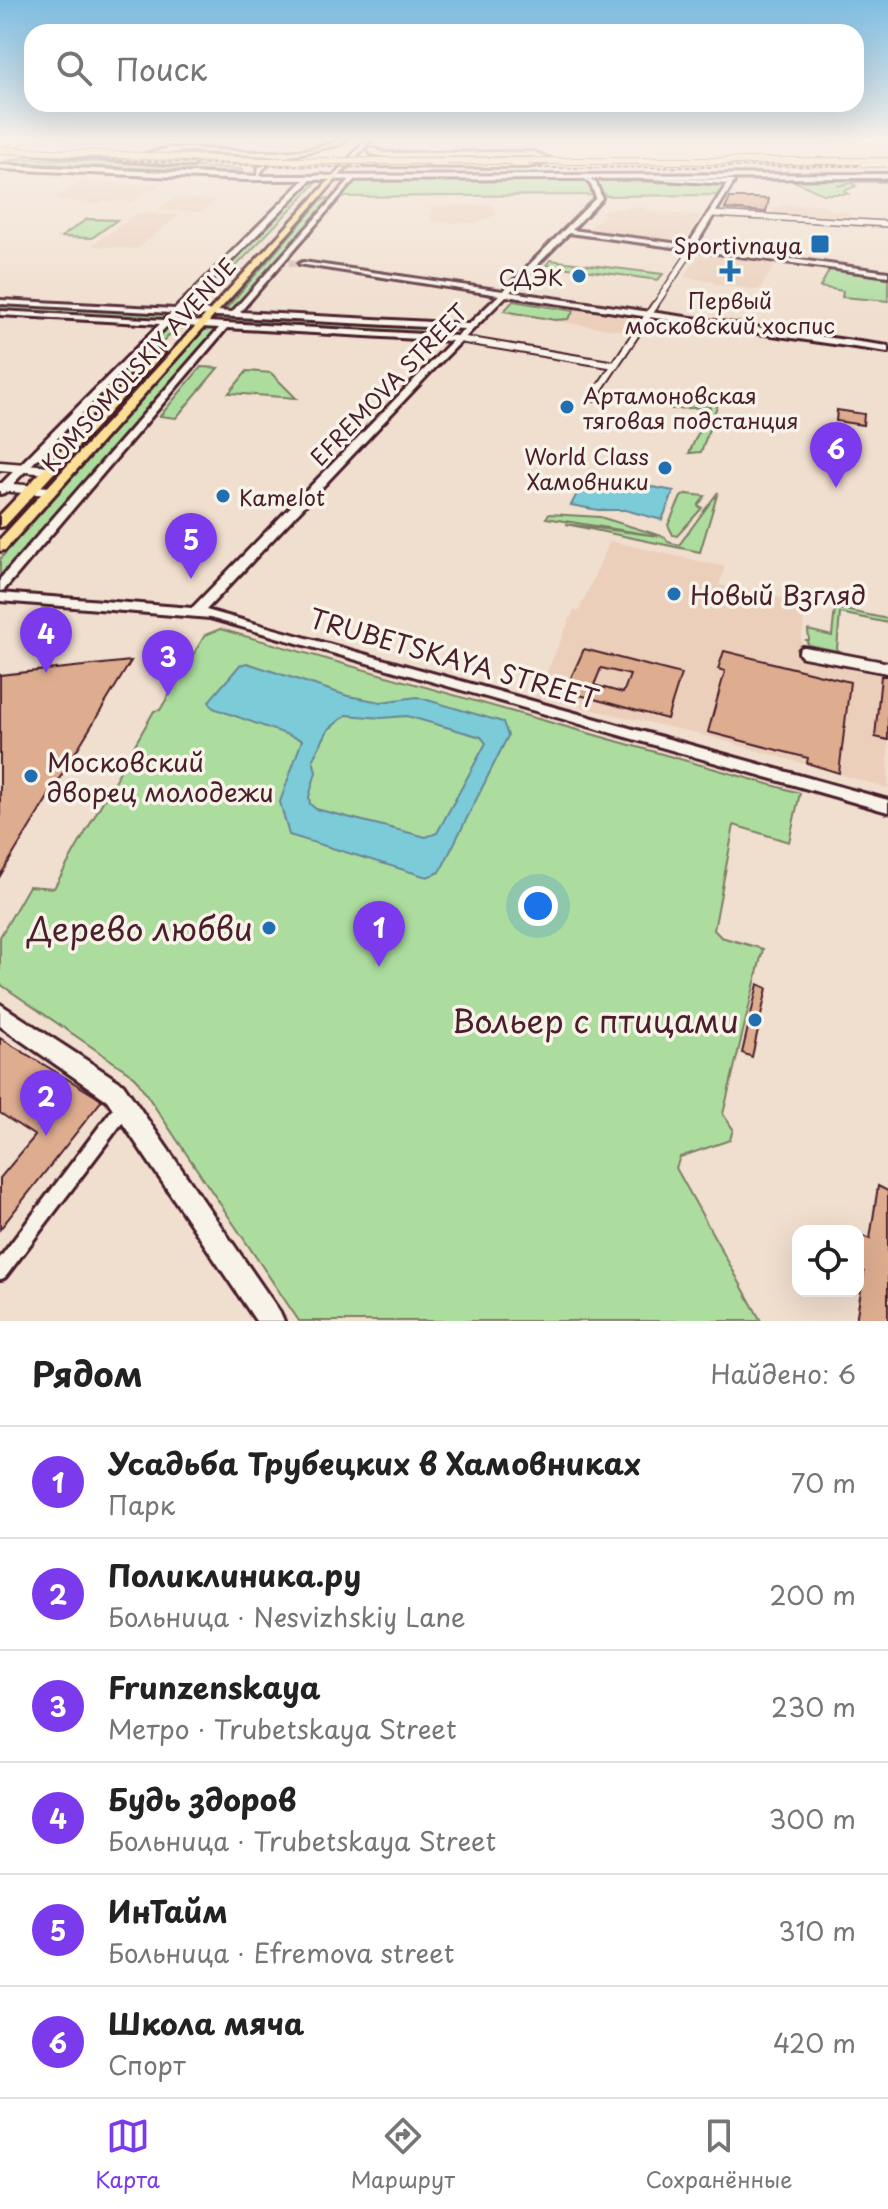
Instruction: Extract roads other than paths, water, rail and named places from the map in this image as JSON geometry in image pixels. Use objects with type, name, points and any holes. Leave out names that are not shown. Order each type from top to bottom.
[{"type":"main road","name":"KOMSOMOLSKIY AVENUE","points":[[0,523],[309,199]]},
{"type":"main road","name":"KOMSOMOLSKIY AVENUE","points":[[0,547],[315,199]]},
{"type":"street","name":"KOMSOMOLSKIY AVENUE","points":[[1,489],[289,199]]},
{"type":"street","points":[[313,202],[323,199]]},
{"type":"street","name":"KOMSOMOLSKIY AVENUE","points":[[234,314],[334,199]]},
{"type":"street","name":"EFREMOVA STREET","points":[[197,611],[598,199]]},
{"type":"street","points":[[593,398],[723,199]]},
{"type":"street","points":[[713,214],[888,224]]},
{"type":"street","points":[[567,231],[888,274]]},
{"type":"street","points":[[279,263],[289,263]]},
{"type":"street","points":[[303,264],[888,349]]},
{"type":"street","points":[[0,302],[471,327]]},
{"type":"street","points":[[0,313],[459,339],[615,365]]},
{"type":"street","name":"KOMSOMOLSKIY AVENUE","points":[[0,587],[225,326]]},
{"type":"street","points":[[0,466],[50,470]]},
{"type":"street","points":[[1,489],[49,491]]},
{"type":"street","name":"TRUBETSKAYA STREET","points":[[0,597],[197,611],[888,806]]},
{"type":"street","points":[[804,652],[888,668]]},
{"type":"street","points":[[0,1014],[104,1082],[125,1105],[271,1321]]},
{"type":"street","points":[[0,1271],[125,1105]]},
{"type":"water","points":[[587,475],[674,491],[662,520],[625,510],[598,510],[571,505]]},
{"type":"water","points":[[247,663],[348,696],[381,702],[417,697],[503,722],[508,736],[440,872],[427,877],[289,835],[280,802],[302,740],[213,708],[209,701],[240,665]],"holes":[[[346,715],[381,718],[407,716],[481,737],[486,743],[437,833],[426,837],[316,809],[310,804],[316,772],[313,759],[328,730]]]},
{"type":"tunnel","points":[[289,263],[303,264]]},
{"type":"place","name":"Sportivnaya","points":[[820,244]]},
{"type":"place","name":"Первый московский хоспис","points":[[730,271]]},
{"type":"place","name":"СДЭК","points":[[579,276]]},
{"type":"place","name":"Артамоновская тяговая подстанция","points":[[567,407]]},
{"type":"place","name":"World Class Хамовники","points":[[665,468]]},
{"type":"place","name":"Школа мяча","points":[[836,488]]},
{"type":"place","name":"Kamelot","points":[[223,496]]},
{"type":"place","name":"ИнТайм","points":[[191,579]]},
{"type":"place","name":"Новый Взгляд","points":[[674,594]]},
{"type":"place","name":"Будь здоров","points":[[46,673]]},
{"type":"place","name":"Frunzenskaya","points":[[168,696]]},
{"type":"place","name":"Московский дворец молодежи","points":[[31,776]]},
{"type":"place","name":"Дерево любви","points":[[269,928]]},
{"type":"place","name":"Усадьба Трубецких в Хамовниках","points":[[379,967]]},
{"type":"place","name":"Вольер с птицами","points":[[755,1020]]},
{"type":"place","name":"Поликлиника.ру","points":[[46,1136]]}]
